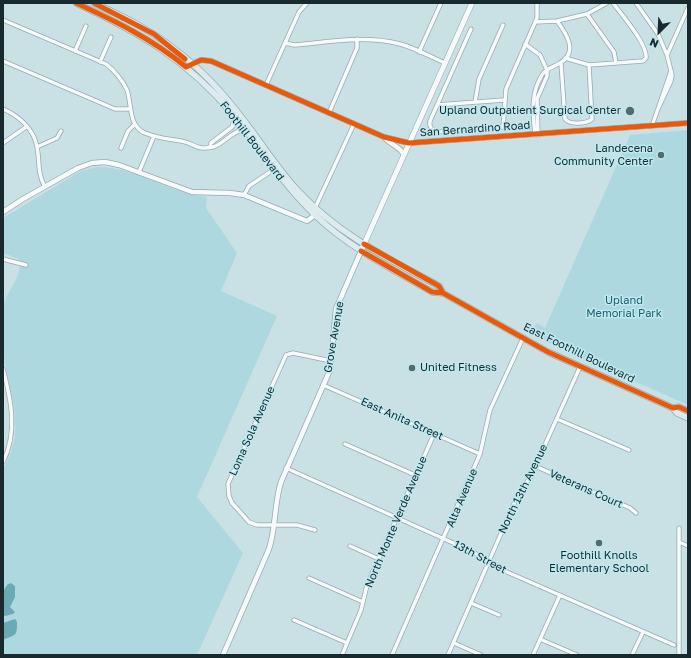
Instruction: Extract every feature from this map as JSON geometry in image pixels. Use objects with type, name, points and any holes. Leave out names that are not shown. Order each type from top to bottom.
[{"type":"main road","name":"Foothill Boulevard","points":[[76,3],[141,35],[188,65],[238,113],[294,194],[315,215],[361,251]]},
{"type":"main road","name":"Foothill Boulevard","points":[[94,3],[154,34],[174,48],[276,168],[315,208],[347,234],[364,244]]},
{"type":"main road","name":"Grove Avenue","points":[[361,251],[472,3]]},
{"type":"main road","name":"East Foothill Boulevard","points":[[364,244],[439,286],[443,293]]},
{"type":"main road","name":"East Foothill Boulevard","points":[[361,251],[432,292],[443,293],[523,338],[580,367],[673,408],[677,413],[688,418]]},
{"type":"main road","name":"East Foothill Boulevard","points":[[673,408],[679,407],[688,411]]},
{"type":"street","points":[[266,85],[299,12],[306,3]]},
{"type":"street","points":[[419,52],[441,3]]},
{"type":"street","points":[[471,29],[430,121],[430,128],[433,131],[437,132],[503,127],[505,123],[504,100],[506,89],[538,14],[537,3]]},
{"type":"street","points":[[535,22],[557,21],[587,14],[607,3]]},
{"type":"street","points":[[565,58],[589,65],[643,61],[646,58],[645,51],[640,40],[613,3]]},
{"type":"street","points":[[636,3],[658,34],[667,55],[671,71],[671,81],[660,109],[657,111],[652,126]]},
{"type":"street","points":[[667,55],[688,8]]},
{"type":"street","points":[[587,14],[614,52],[616,62]]},
{"type":"street","points":[[3,20],[112,68],[126,88],[130,109],[135,124],[143,133],[185,141],[194,147],[210,147],[218,144],[235,131],[244,129]]},
{"type":"street","points":[[537,135],[533,98],[543,74],[547,70],[561,63],[570,50],[570,42],[557,21]]},
{"type":"street","points":[[76,51],[86,26]]},
{"type":"street","points":[[475,102],[479,79],[503,26]]},
{"type":"street","points":[[100,62],[111,37]]},
{"type":"street","points":[[285,43],[294,45],[357,39],[384,40],[402,44],[445,63]]},
{"type":"street","points":[[328,113],[357,48],[357,39]]},
{"type":"street","points":[[525,44],[540,55],[547,70]]},
{"type":"street","name":"San Bernardino Road","points":[[188,65],[201,60],[211,61],[384,137],[409,143],[688,123]]},
{"type":"street","points":[[3,61],[115,109],[130,109]]},
{"type":"street","points":[[561,63],[565,119],[571,123],[588,122],[592,119],[589,65]]},
{"type":"street","points":[[437,105],[504,100]]},
{"type":"street","points":[[3,109],[18,117],[33,136],[37,147],[38,171],[45,187]]},
{"type":"street","points":[[210,147],[211,143],[232,127],[235,118]]},
{"type":"street","points":[[121,148],[128,131],[135,124]]},
{"type":"street","points":[[315,208],[354,124]]},
{"type":"street","points":[[3,143],[26,127]]},
{"type":"street","points":[[232,127],[235,131]]},
{"type":"street","points":[[37,147],[57,138],[61,130]]},
{"type":"street","points":[[139,172],[154,136]]},
{"type":"street","points":[[384,137],[389,143],[401,148],[404,155]]},
{"type":"street","points":[[215,140],[218,144]]},
{"type":"street","points":[[3,212],[78,168],[97,162],[112,163],[192,192],[244,195],[304,220],[309,220],[315,215]]},
{"type":"street","points":[[244,195],[249,186],[276,168]]},
{"type":"street","name":"Grove Avenue","points":[[223,655],[269,550],[275,524],[278,493],[286,468],[330,370],[336,309],[361,251]]},
{"type":"street","points":[[3,259],[26,265]]},
{"type":"street","name":"Alta Avenue","points":[[392,655],[480,454],[490,410],[523,338]]},
{"type":"street","name":"Loma Sola Avenue","points":[[275,524],[257,525],[249,522],[232,503],[229,496],[228,484],[286,355],[293,353],[332,361]]},
{"type":"street","name":"North 13th Avenue","points":[[448,655],[517,497],[535,466],[580,367]]},
{"type":"street","points":[[3,369],[13,419],[8,448],[3,462]]},
{"type":"street","name":"East Anita Street","points":[[323,385],[480,454]]},
{"type":"street","points":[[557,419],[629,450]]},
{"type":"street","name":"North Monte Verde Avenue","points":[[342,655],[363,602],[367,585],[434,434]]},
{"type":"street","points":[[345,444],[415,476]]},
{"type":"street","points":[[3,446],[8,448]]},
{"type":"street","name":"Veterans Court","points":[[535,466],[630,508],[636,513]]},
{"type":"street","name":"13th Street","points":[[286,468],[490,560],[507,572],[674,646]]},
{"type":"street","points":[[275,524],[298,525],[315,530]]},
{"type":"street","points":[[679,528],[679,655]]},
{"type":"street","points":[[679,542],[688,546]]},
{"type":"street","points":[[350,546],[378,559]]},
{"type":"street","points":[[309,578],[363,602]]},
{"type":"street","points":[[533,655],[560,595]]},
{"type":"street","points":[[471,603],[499,615]]},
{"type":"street","points":[[294,620],[347,643]]},
{"type":"street","points":[[632,655],[642,632]]},
{"type":"street","points":[[540,639],[576,655]]},
{"type":"street","points":[[454,642],[481,655]]},
{"type":"green space","name":"Upland Memorial Park","points":[[688,130],[688,405],[555,346],[530,333],[537,323],[545,328],[630,135]]},
{"type":"green space","points":[[97,167],[124,171],[193,195],[207,197],[206,208],[237,253],[221,291],[277,316],[197,497],[243,553],[197,655],[3,655],[3,469],[11,452],[15,436],[15,420],[14,405],[4,358],[2,315],[5,301],[17,278],[20,266],[19,259],[3,253],[3,218],[81,171]]},
{"type":"shaded area","points":[[11,583],[15,586],[15,597],[10,607],[15,612],[5,616],[3,615],[4,592],[7,585]]},
{"type":"shaded area","points":[[15,619],[17,622],[16,633],[13,636],[3,640],[3,623]]},
{"type":"cycle path","points":[[76,3],[147,39],[186,67],[201,60],[211,61],[384,137],[409,143],[688,123]]},
{"type":"cycle path","points":[[94,3],[154,34],[185,59]]},
{"type":"cycle path","points":[[364,244],[439,286],[443,293]]},
{"type":"cycle path","points":[[361,251],[432,292],[443,293],[548,352],[673,408],[679,407],[688,411]]},
{"type":"place","name":"Upland Outpatient Surgical Center","points":[[630,111]]},
{"type":"place","name":"Landecena Community Center","points":[[661,155]]},
{"type":"place","name":"United Fitness","points":[[412,368]]},
{"type":"place","name":"Foothill Knolls Elementary School","points":[[599,543]]}]
